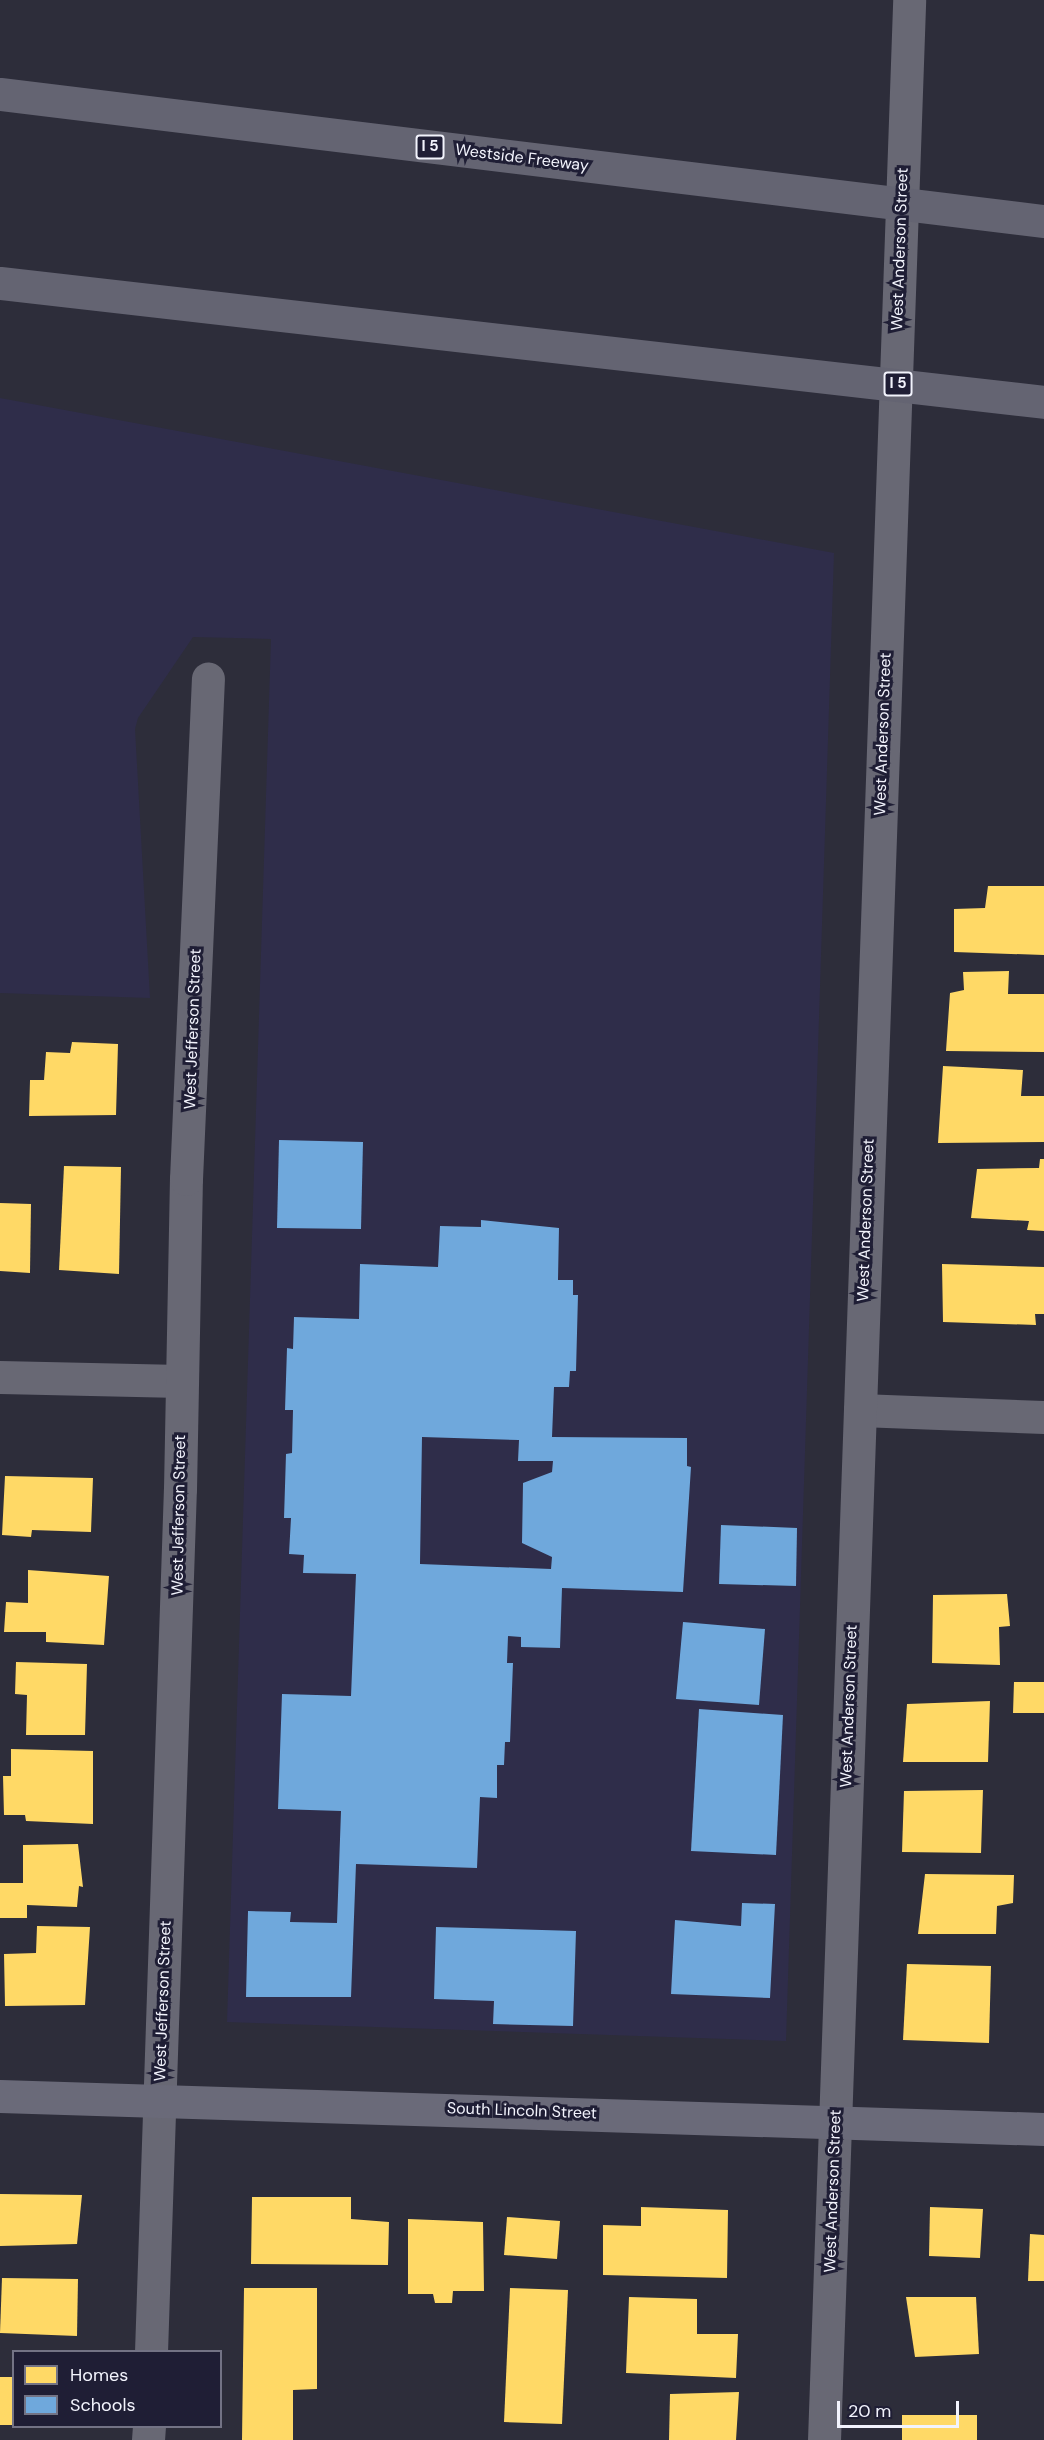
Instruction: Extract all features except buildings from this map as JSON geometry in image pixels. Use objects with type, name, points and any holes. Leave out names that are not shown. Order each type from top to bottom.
[{"type":"highway","points":[[0,89],[56,101]]},
{"type":"highway","name":"Westside Freeway","points":[[0,94],[1044,221]]},
{"type":"highway","name":"I 5","points":[[0,283],[1044,402]]},
{"type":"highway","points":[[0,300],[160,301]]},
{"type":"street","name":"West Anderson Street","points":[[824,2440],[909,0]]},
{"type":"street","name":"West Jefferson Street","points":[[151,2350],[181,1381],[208,678]]},
{"type":"street","points":[[0,1377],[181,1381]]},
{"type":"street","points":[[860,1410],[1044,1417]]},
{"type":"street","name":"South Lincoln Street","points":[[0,2096],[1044,2129]]},
{"type":"shaded area","points":[[0,398],[834,553],[786,2041],[227,2022],[271,639],[193,637],[138,718],[135,729],[150,998],[0,993]]}]
